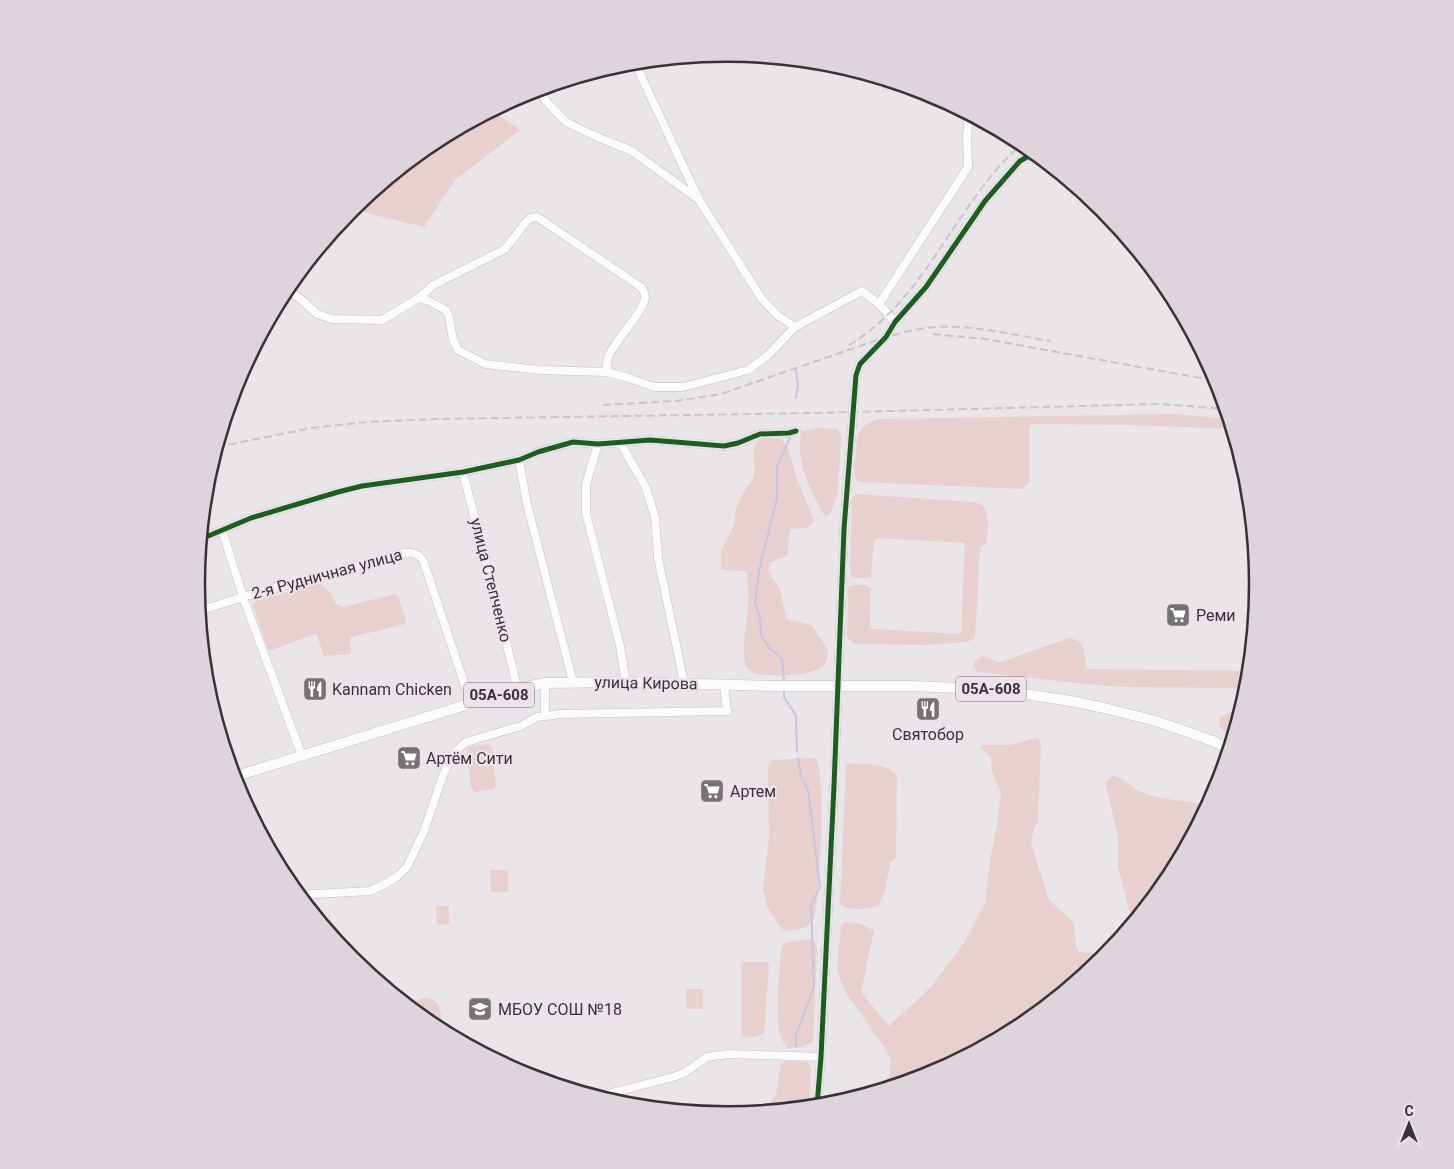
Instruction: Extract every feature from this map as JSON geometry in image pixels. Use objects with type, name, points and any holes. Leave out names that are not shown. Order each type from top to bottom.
[{"type":"main road","name":"улица Кирова","points":[[241,774],[516,690],[545,683],[573,682],[774,686],[909,686],[991,689],[1071,700],[1156,721],[1223,746]]},
{"type":"street","points":[[639,71],[699,200],[762,299],[777,315],[795,327]]},
{"type":"street","points":[[543,96],[566,122],[632,151],[699,200]]},
{"type":"street","points":[[879,304],[968,167],[968,122]]},
{"type":"street","points":[[818,1098],[847,488],[856,375],[860,364],[886,337],[895,322],[926,287],[985,201],[1020,162],[1027,157]]},
{"type":"street","points":[[293,294],[304,301],[317,314],[332,319],[382,320],[419,298],[433,285],[504,249],[526,222],[531,218],[537,217],[641,287],[645,293],[646,299],[643,306],[618,340],[608,358],[606,372]]},
{"type":"street","points":[[419,298],[446,310],[453,340],[458,350],[485,364],[540,370],[606,372],[654,387],[683,387],[748,370],[767,356],[795,327],[862,291],[879,304],[895,322]]},
{"type":"street","points":[[207,536],[251,518],[362,486],[463,472],[519,460],[538,452],[573,442],[598,444],[673,440],[681,443],[724,446],[738,443],[760,434],[796,431]]},
{"type":"street","points":[[620,442],[646,488],[655,517],[658,558],[684,683]]},
{"type":"street","points":[[598,444],[586,484],[586,513],[620,646],[626,682]]},
{"type":"street","points":[[519,460],[526,504],[573,682]]},
{"type":"street","name":"улица Степченко","points":[[463,472],[514,674],[516,690]]},
{"type":"street","points":[[222,530],[243,597],[302,756]]},
{"type":"street","name":"2-я Рудничная улица","points":[[206,609],[403,553],[413,552],[418,554],[423,560],[471,704]]},
{"type":"street","points":[[545,683],[545,716]]},
{"type":"street","points":[[307,894],[370,891],[391,880],[407,867],[424,831],[451,757],[466,742],[521,726],[537,717],[560,714],[727,711],[724,685]]},
{"type":"street","points":[[611,1093],[684,1073],[714,1055],[821,1057]]},
{"type":"shaded area","points":[[499,115],[520,130],[455,180],[424,227],[361,212],[409,170],[437,150],[496,116]]},
{"type":"shaded area","points":[[1176,414],[1221,418],[1225,429],[1031,424],[1029,429],[1029,482],[1023,489],[859,482],[855,479],[858,436],[867,424],[880,419]]},
{"type":"shaded area","points":[[817,428],[837,429],[841,436],[838,492],[830,514],[827,516],[824,515],[809,485],[800,454],[801,432]]},
{"type":"shaded area","points":[[764,438],[781,439],[788,447],[796,477],[814,520],[808,528],[790,529],[787,556],[771,562],[768,571],[780,590],[786,617],[789,620],[812,625],[827,649],[828,654],[824,665],[810,672],[762,675],[748,669],[744,656],[748,605],[747,574],[745,571],[723,570],[721,568],[721,551],[735,523],[735,512],[740,499],[752,480],[755,471],[753,450],[757,442]]},
{"type":"shaded area","points":[[856,494],[973,502],[984,507],[988,517],[987,542],[980,548],[975,638],[967,642],[927,645],[857,644],[847,637],[848,588],[849,586],[857,585],[871,588],[870,627],[873,629],[959,634],[961,631],[965,543],[877,538],[874,540],[871,577],[853,578],[850,567],[852,499]]},
{"type":"shaded area","points":[[320,583],[328,590],[337,605],[343,607],[395,594],[398,596],[406,622],[405,624],[352,637],[350,639],[350,654],[324,656],[315,634],[271,650],[268,649],[253,605],[256,601]]},
{"type":"shaded area","points":[[1069,638],[1080,642],[1083,646],[1087,669],[1242,671],[1239,688],[1124,687],[978,672],[973,667],[976,660],[984,656],[998,662]]},
{"type":"shaded area","points":[[1233,712],[1227,732],[1222,730],[1219,724],[1220,717]]},
{"type":"shaded area","points":[[1036,738],[1041,743],[1038,822],[1034,828],[1031,843],[1049,900],[1074,925],[1076,948],[1079,952],[1095,954],[1045,999],[988,1037],[927,1067],[887,1082],[891,1060],[849,997],[842,985],[837,970],[841,926],[844,922],[852,923],[874,931],[861,992],[889,1026],[932,986],[964,943],[985,903],[1001,793],[992,772],[991,758],[982,748],[982,745],[1010,745]]},
{"type":"shaded area","points":[[488,744],[492,747],[496,786],[494,789],[475,792],[471,788],[467,750],[471,746]]},
{"type":"shaded area","points":[[816,759],[819,769],[821,786],[819,881],[815,913],[812,921],[805,927],[785,931],[780,927],[767,906],[763,889],[769,838],[768,769],[772,760]]},
{"type":"shaded area","points":[[851,763],[882,766],[888,768],[897,776],[896,858],[890,862],[885,891],[878,906],[864,909],[848,908],[840,904],[846,765]]},
{"type":"shaded area","points":[[1112,776],[1120,778],[1147,794],[1200,804],[1179,846],[1161,875],[1131,914],[1118,867],[1118,837],[1106,784]]},
{"type":"shaded area","points":[[490,870],[508,870],[508,892],[491,892]]},
{"type":"shaded area","points":[[436,906],[449,906],[449,924],[437,925]]},
{"type":"shaded area","points":[[814,940],[817,947],[813,1041],[803,1047],[788,1048],[782,1040],[778,1017],[777,1003],[781,951],[783,945],[788,942]]},
{"type":"shaded area","points":[[743,962],[767,962],[769,964],[764,1033],[759,1036],[747,1037],[742,1035],[741,965]]},
{"type":"shaded area","points":[[686,989],[703,989],[703,1009],[687,1009]]},
{"type":"shaded area","points":[[424,998],[435,1001],[440,1009],[441,1022],[437,1019],[413,1002]]},
{"type":"shaded area","points":[[785,1061],[807,1062],[811,1068],[810,1099],[769,1104],[776,1094],[781,1064]]},
{"type":"waterway","points":[[796,370],[798,386],[796,398]]},
{"type":"waterway","points":[[784,683],[782,659],[769,648],[761,635],[760,618],[755,603],[759,571],[777,498],[777,467],[790,438]]},
{"type":"waterway","points":[[784,690],[784,697],[796,716],[797,751]]},
{"type":"waterway","points":[[796,1047],[796,1035],[814,986],[811,905],[820,887],[808,790],[801,776],[798,758]]},
{"type":"railway","points":[[849,345],[876,325],[900,302],[921,276],[978,193],[999,167],[1016,150]]},
{"type":"railway","points":[[603,405],[676,401],[721,394],[886,337],[923,328],[965,328],[1051,341]]},
{"type":"railway","points":[[933,334],[985,339],[1206,379]]},
{"type":"railway","points":[[224,446],[311,428],[367,422],[436,419],[814,413],[1160,404],[1218,408]]},
{"type":"cycle path","points":[[818,1098],[834,786],[844,529],[856,375],[860,364],[886,337],[895,322],[926,287],[985,201],[1020,161],[1027,157]]},
{"type":"cycle path","points":[[207,536],[251,518],[338,492],[362,486],[463,472],[519,460],[538,452],[573,442],[598,444],[650,440],[724,446],[738,443],[760,434],[796,431]]},
{"type":"place","name":"Реми","points":[[1178,615]]},
{"type":"place","name":"Kannam Chicken","points":[[315,689]]},
{"type":"place","name":"Святобор","points":[[928,709]]},
{"type":"place","name":"Артём Сити","points":[[409,758]]},
{"type":"place","name":"Артем","points":[[712,791]]},
{"type":"place","name":"МБОУ СОШ №18","points":[[480,1009]]}]
